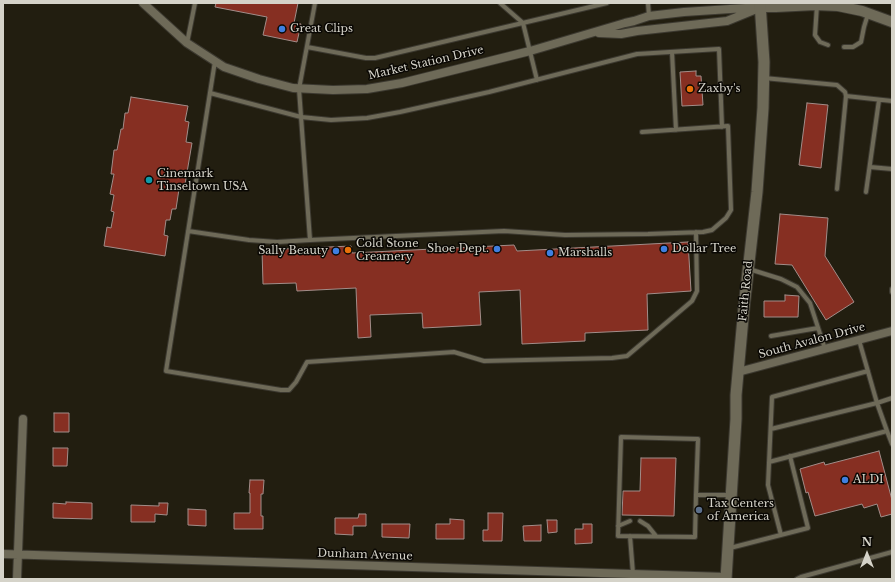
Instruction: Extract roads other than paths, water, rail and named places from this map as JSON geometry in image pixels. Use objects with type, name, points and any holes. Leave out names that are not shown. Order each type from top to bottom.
[{"type":"main road","name":"Faith Road","points":[[726,578],[738,372],[760,154],[763,108],[764,78],[760,5]]},
{"type":"street","name":"Market Station Drive","points":[[143,3],[187,43],[224,67],[259,79],[293,88],[333,90],[360,89],[402,83],[530,51],[649,16],[760,5],[776,7],[832,4],[850,8],[892,22]]},
{"type":"street","name":"Market Station Drive","points":[[592,33],[621,34],[727,21],[760,5]]},
{"type":"street","name":"South Avalon Drive","points":[[738,372],[892,331]]},
{"type":"street","points":[[17,579],[23,419]]},
{"type":"street","name":"Dunham Avenue","points":[[3,554],[726,578]]},
{"type":"lane","points":[[187,43],[194,3]]},
{"type":"lane","points":[[310,240],[299,89],[315,3]]},
{"type":"lane","points":[[500,3],[523,23],[537,80]]},
{"type":"lane","points":[[307,47],[366,58],[375,58],[607,3]]},
{"type":"lane","points":[[648,3],[649,16]]},
{"type":"lane","points":[[818,5],[815,35],[820,42],[828,45]]},
{"type":"lane","points":[[844,47],[853,47],[861,42],[868,14]]},
{"type":"lane","points":[[210,93],[301,117],[331,120],[368,118],[471,96],[637,54],[720,49],[722,127]]},
{"type":"lane","points":[[672,52],[676,130]]},
{"type":"lane","points":[[215,61],[166,371],[281,390],[289,390],[296,382],[307,362],[454,352],[484,361],[612,358],[627,356],[692,301],[697,291],[696,232]]},
{"type":"lane","points":[[764,78],[837,85],[846,92],[837,189]]},
{"type":"lane","points":[[846,96],[892,101]]},
{"type":"lane","points":[[866,192],[879,100]]},
{"type":"lane","points":[[188,231],[249,240],[277,242],[504,231],[565,236],[703,232],[712,230],[726,218],[731,210],[728,126],[642,132]]},
{"type":"lane","points":[[870,167],[892,169]]},
{"type":"lane","points":[[749,269],[780,279],[797,287],[810,303],[825,349]]},
{"type":"lane","points":[[772,336],[818,328]]},
{"type":"lane","points":[[859,340],[892,444]]},
{"type":"lane","points":[[781,535],[768,485],[772,398],[868,371]]},
{"type":"lane","points":[[771,429],[878,403],[892,398]]},
{"type":"lane","points":[[769,462],[887,431]]},
{"type":"lane","points":[[621,437],[698,440],[696,495],[695,537],[618,536],[621,437]]},
{"type":"lane","points":[[728,548],[808,528],[790,456]]},
{"type":"lane","points":[[696,495],[731,496]]},
{"type":"lane","points":[[618,526],[630,521]]},
{"type":"lane","points":[[640,521],[648,526],[656,536]]},
{"type":"lane","points":[[630,536],[633,574]]},
{"type":"lane","points":[[797,579],[892,552]]},
{"type":"place","name":"Great Clips","points":[[282,29]]},
{"type":"place","name":"Zaxby's","points":[[690,89]]},
{"type":"place","name":"Cinemark Tinseltown USA","points":[[149,180]]},
{"type":"place","name":"Shoe Dept.","points":[[497,249]]},
{"type":"place","name":"Dollar Tree","points":[[664,249]]},
{"type":"place","name":"Cold Stone Creamery","points":[[348,250]]},
{"type":"place","name":"Sally Beauty","points":[[336,251]]},
{"type":"place","name":"Marshalls","points":[[550,253]]},
{"type":"place","name":"ALDI","points":[[845,480]]},
{"type":"place","name":"Tax Centers of America","points":[[699,510]]}]
